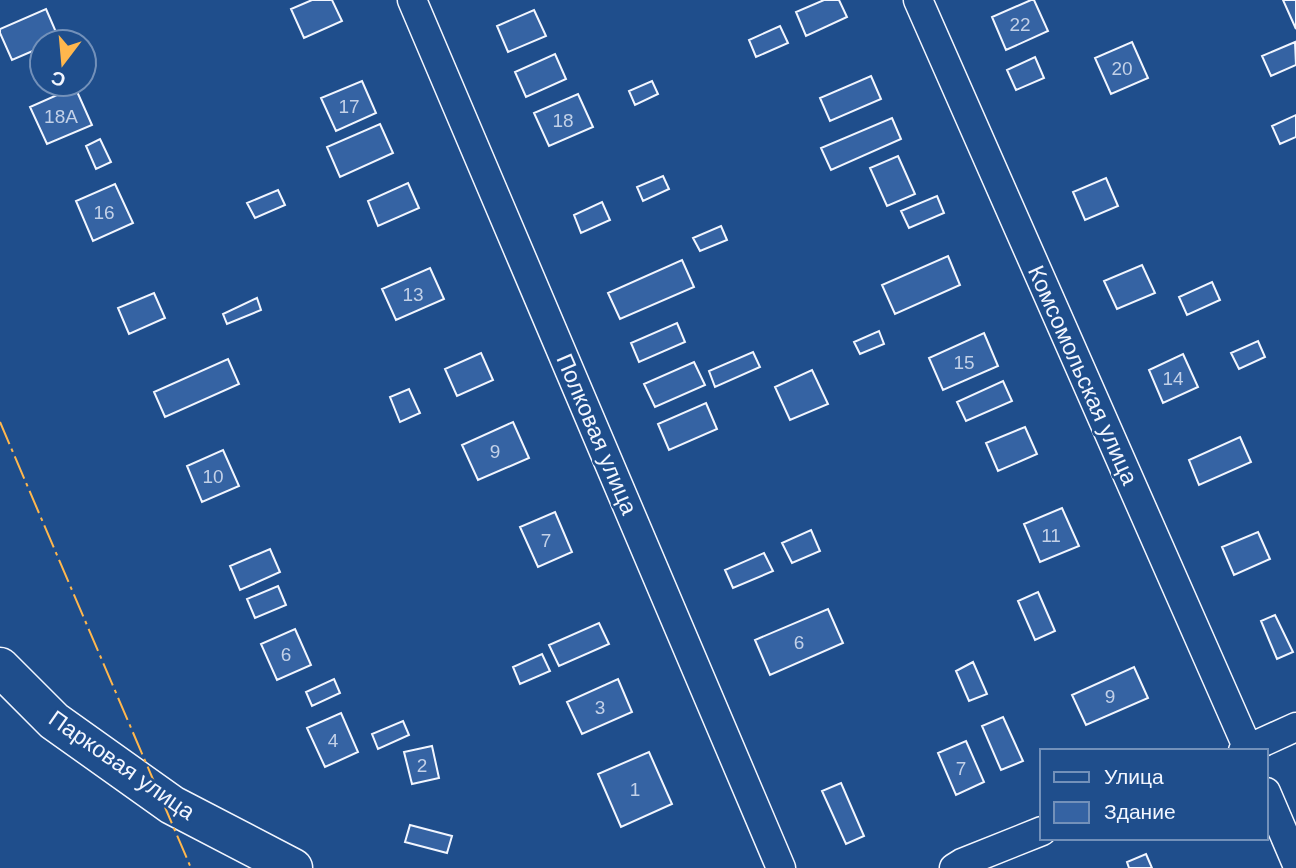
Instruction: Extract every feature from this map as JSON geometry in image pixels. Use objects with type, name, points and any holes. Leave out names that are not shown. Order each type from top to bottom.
[{"type":"main road","name":"Парковая улица","points":[[0,667],[54,721],[172,805],[293,868]]},
{"type":"street","name":"Полковая улица","points":[[412,0],[781,868]]},
{"type":"street","name":"Комсомольская улица","points":[[918,0],[1247,749]]},
{"type":"street","points":[[1249,749],[1296,727]]},
{"type":"street","points":[[1268,797],[1296,862]]},
{"type":"street","points":[[954,868],[1040,832]]},
{"type":"building","points":[[312,0],[332,0],[342,21],[304,38],[291,9]]},
{"type":"building","points":[[824,0],[839,0],[847,17],[806,36],[796,12]]},
{"type":"building","points":[[1034,0],[1048,31],[1006,50],[992,17]]},
{"type":"building","points":[[1283,0],[1296,0],[1296,29]]},
{"type":"building","points":[[46,9],[54,28],[28,28],[28,53],[12,60],[0,29]]},
{"type":"building","points":[[534,10],[546,36],[508,52],[497,26]]},
{"type":"building","points":[[780,26],[788,43],[756,57],[749,40]]},
{"type":"building","points":[[1132,42],[1148,78],[1111,94],[1095,58]]},
{"type":"building","points":[[1295,42],[1296,65],[1271,76],[1262,56]]},
{"type":"building","points":[[555,54],[566,79],[526,97],[515,72]]},
{"type":"building","points":[[1035,57],[1044,78],[1016,90],[1007,70]]},
{"type":"building","points":[[871,76],[881,99],[830,121],[820,98]]},
{"type":"building","points":[[362,81],[376,113],[336,131],[321,98]]},
{"type":"building","points":[[652,81],[658,94],[635,105],[629,91]]},
{"type":"building","points":[[578,94],[593,127],[549,146],[534,113]]},
{"type":"building","points":[[50,98],[80,98],[92,125],[47,144],[30,107]]},
{"type":"building","points":[[1296,115],[1296,137],[1280,144],[1272,126]]},
{"type":"building","points":[[892,118],[901,139],[831,170],[821,148]]},
{"type":"building","points":[[380,124],[393,153],[340,177],[327,147]]},
{"type":"building","points":[[100,139],[111,162],[96,169],[86,146]]},
{"type":"building","points":[[898,156],[915,194],[887,206],[870,168]]},
{"type":"building","points":[[663,176],[669,189],[643,201],[637,187]]},
{"type":"building","points":[[1106,178],[1118,206],[1085,220],[1073,192]]},
{"type":"building","points":[[408,183],[419,208],[378,226],[368,201]]},
{"type":"building","points":[[115,184],[133,223],[93,241],[76,201]]},
{"type":"building","points":[[278,190],[285,205],[255,218],[247,203]]},
{"type":"building","points":[[937,196],[944,213],[909,228],[901,211]]},
{"type":"building","points":[[602,202],[610,220],[581,233],[574,215]]},
{"type":"building","points":[[721,226],[727,240],[700,251],[693,238]]},
{"type":"building","points":[[948,256],[960,285],[895,314],[882,285]]},
{"type":"building","points":[[682,260],[694,287],[620,319],[608,293]]},
{"type":"building","points":[[1142,265],[1155,293],[1117,309],[1104,281]]},
{"type":"building","points":[[430,268],[444,299],[396,320],[382,289]]},
{"type":"building","points":[[1212,282],[1220,300],[1187,315],[1179,297]]},
{"type":"building","points":[[154,293],[165,318],[129,334],[118,308]]},
{"type":"building","points":[[257,298],[261,310],[227,324],[223,314]]},
{"type":"building","points":[[677,323],[685,342],[639,362],[631,343]]},
{"type":"building","points":[[879,331],[884,344],[860,354],[854,342]]},
{"type":"building","points":[[984,333],[998,366],[943,390],[929,358]]},
{"type":"building","points":[[1258,341],[1265,357],[1239,369],[1231,353]]},
{"type":"building","points":[[753,352],[760,367],[715,387],[709,371]]},
{"type":"building","points":[[481,353],[493,380],[457,396],[445,369]]},
{"type":"building","points":[[1183,354],[1198,387],[1163,403],[1149,370]]},
{"type":"building","points":[[228,359],[239,384],[165,417],[154,392]]},
{"type":"building","points":[[694,362],[705,385],[655,407],[644,384]]},
{"type":"building","points":[[812,370],[828,404],[790,420],[775,387]]},
{"type":"building","points":[[1003,381],[1012,401],[966,421],[957,402]]},
{"type":"building","points":[[409,389],[420,413],[400,422],[390,397]]},
{"type":"building","points":[[706,403],[717,429],[669,450],[658,424]]},
{"type":"building","points":[[513,422],[529,458],[478,480],[462,445]]},
{"type":"building","points":[[1025,427],[1037,454],[998,471],[986,443]]},
{"type":"building","points":[[1240,437],[1251,462],[1199,485],[1189,460]]},
{"type":"building","points":[[223,450],[239,486],[202,502],[187,466]]},
{"type":"building","points":[[1062,508],[1079,546],[1040,562],[1024,524]]},
{"type":"building","points":[[555,512],[572,552],[538,567],[520,527]]},
{"type":"building","points":[[811,530],[820,551],[792,563],[782,543]]},
{"type":"building","points":[[1258,532],[1270,559],[1234,575],[1222,547]]},
{"type":"building","points":[[270,549],[280,572],[240,590],[230,566]]},
{"type":"building","points":[[764,553],[773,571],[733,588],[725,570]]},
{"type":"building","points":[[278,586],[286,605],[255,618],[247,599]]},
{"type":"building","points":[[1038,592],[1055,631],[1035,640],[1018,601]]},
{"type":"building","points":[[828,609],[843,643],[770,675],[755,640]]},
{"type":"building","points":[[1275,615],[1293,652],[1277,659],[1261,621]]},
{"type":"building","points":[[599,623],[609,644],[559,666],[549,645]]},
{"type":"building","points":[[295,629],[311,665],[277,680],[261,644]]},
{"type":"building","points":[[542,654],[550,671],[520,684],[513,667]]},
{"type":"building","points":[[973,662],[987,694],[969,701],[956,671]]},
{"type":"building","points":[[1134,667],[1148,698],[1086,725],[1072,695]]},
{"type":"building","points":[[334,679],[340,693],[312,706],[306,692]]},
{"type":"building","points":[[618,679],[632,712],[582,734],[567,702]]},
{"type":"building","points":[[341,713],[358,752],[325,767],[307,728]]},
{"type":"building","points":[[1003,717],[1023,761],[1001,770],[982,726]]},
{"type":"building","points":[[403,721],[409,735],[378,749],[372,734]]},
{"type":"building","points":[[966,741],[984,782],[956,795],[938,753]]},
{"type":"building","points":[[432,746],[439,778],[412,784],[404,752]]},
{"type":"building","points":[[649,752],[672,804],[621,827],[598,774]]},
{"type":"building","points":[[841,783],[864,836],[846,844],[822,791]]},
{"type":"building","points":[[410,825],[452,836],[447,853],[405,842]]},
{"type":"building","points":[[1146,854],[1152,868],[1129,868],[1127,862]]},
{"type":"power","points":[[0,422],[191,868]]}]
